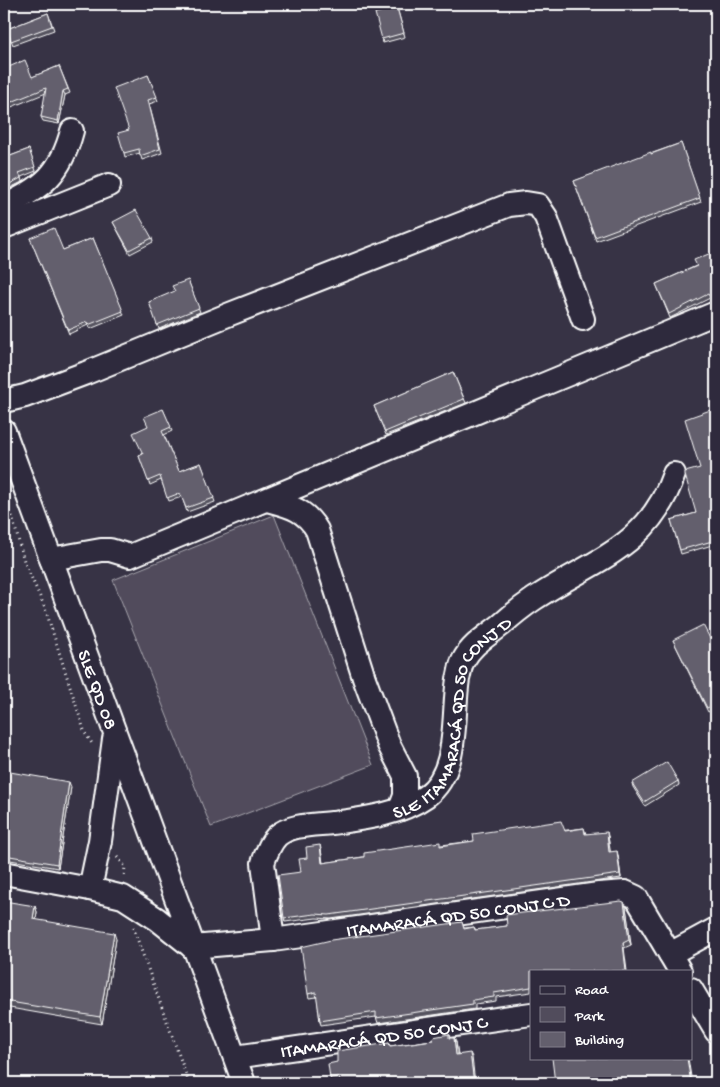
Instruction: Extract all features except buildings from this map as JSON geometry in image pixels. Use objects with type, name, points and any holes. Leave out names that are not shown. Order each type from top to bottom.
[{"type":"street","points":[[4,206],[44,182],[59,167],[66,153],[72,130]]},
{"type":"street","points":[[4,226],[109,186]]},
{"type":"street","points":[[4,401],[25,396],[86,373],[230,314],[509,205],[526,203],[538,205],[546,217],[584,319]]},
{"type":"street","points":[[51,559],[101,550],[130,556],[716,313]]},
{"type":"street","name":"SLE QD 08","points":[[4,431],[243,1083]]},
{"type":"street","name":"SLE ITAMARACÁ QD 50 CONJ D","points":[[273,940],[263,863],[267,852],[277,836],[295,827],[354,820],[400,809],[428,795],[445,772],[452,742],[456,692],[462,662],[471,648],[534,599],[614,552],[635,536],[666,497],[674,474]]},
{"type":"street","points":[[267,500],[290,506],[309,517],[317,530],[364,678],[390,745],[405,776],[405,796],[400,809]]},
{"type":"street","points":[[90,889],[100,841],[111,770],[114,733]]},
{"type":"street","points":[[4,873],[123,897],[158,918],[192,947]]},
{"type":"street","name":"ITAMARACÁ QD 50 CONJ C D","points":[[192,947],[273,940],[606,893],[625,892],[636,897],[675,962]]},
{"type":"street","points":[[675,962],[716,929]]},
{"type":"street","points":[[692,990],[716,1031]]},
{"type":"street","name":"ITAMARACÁ QD 50 CONJ C","points":[[235,1057],[530,1014]]},
{"type":"path","points":[[11,512],[24,561],[44,608],[84,733],[111,770]]},
{"type":"path","points":[[100,841],[125,866],[123,897],[189,1083]]},
{"type":"green space","points":[[274,515],[373,765],[211,827],[113,580]]}]
